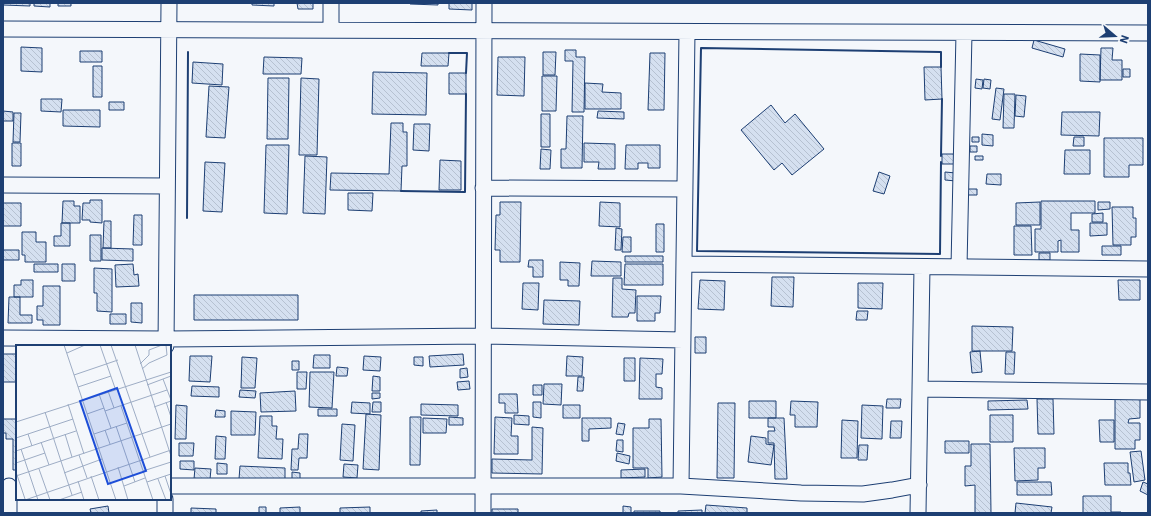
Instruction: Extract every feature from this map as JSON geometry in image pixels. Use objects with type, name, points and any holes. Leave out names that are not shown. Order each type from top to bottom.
[{"type":"street","points":[[166,343],[169,3]]},
{"type":"street","points":[[331,3],[331,30]]},
{"type":"street","points":[[483,513],[484,3]]},
{"type":"street","points":[[3,29],[1148,33]]},
{"type":"street","points":[[681,486],[687,32]]},
{"type":"street","points":[[959,267],[964,33]]},
{"type":"street","points":[[3,185],[167,186]]},
{"type":"street","points":[[483,188],[685,189]]},
{"type":"street","points":[[684,264],[1148,269]]},
{"type":"street","points":[[918,513],[922,267]]},
{"type":"street","points":[[3,338],[166,343],[483,336],[683,340]]},
{"type":"street","points":[[920,389],[1148,392]]},
{"type":"street","points":[[171,486],[681,486],[801,493],[863,494],[919,485]]},
{"type":"street","points":[[9,513],[10,486]]},
{"type":"street","points":[[165,500],[165,513]]},
{"type":"building","points":[[3,3],[30,3],[30,6],[3,5]]},
{"type":"building","points":[[34,3],[50,3],[50,7],[34,6]]},
{"type":"building","points":[[58,3],[71,3],[71,6],[58,6]]},
{"type":"building","points":[[252,3],[274,3],[274,6],[252,5]]},
{"type":"building","points":[[297,3],[313,3],[313,9],[298,9]]},
{"type":"building","points":[[438,3],[438,5],[410,4]]},
{"type":"building","points":[[449,3],[472,3],[472,10],[449,9]]},
{"type":"building","points":[[1034,40],[1065,49],[1063,57],[1032,48]]},
{"type":"building","points":[[21,47],[42,48],[42,72],[21,71]]},
{"type":"building","points":[[1101,48],[1113,48],[1112,60],[1122,60],[1122,80],[1100,80]]},
{"type":"building","points":[[565,50],[576,50],[576,57],[585,57],[584,112],[572,112],[573,61],[565,61]]},
{"type":"building","points":[[80,51],[102,51],[102,62],[80,62]]},
{"type":"building","points":[[543,52],[556,52],[555,75],[543,75]]},
{"type":"building","points":[[422,53],[449,53],[448,66],[421,66]]},
{"type":"building","points":[[650,53],[665,53],[664,110],[648,110]]},
{"type":"building","points":[[1080,54],[1100,55],[1100,82],[1080,81]]},
{"type":"building","points":[[264,57],[302,58],[301,74],[263,74]]},
{"type":"building","points":[[498,57],[525,57],[524,96],[497,95]]},
{"type":"building","points":[[193,62],[223,64],[222,85],[192,83]]},
{"type":"building","points":[[93,66],[102,66],[102,97],[93,97]]},
{"type":"building","points":[[924,67],[941,67],[942,99],[925,100]]},
{"type":"building","points":[[1123,69],[1130,69],[1130,77],[1123,77]]},
{"type":"building","points":[[373,72],[427,73],[426,115],[372,114]]},
{"type":"building","points":[[449,73],[466,73],[466,94],[449,94]]},
{"type":"building","points":[[542,76],[557,76],[556,111],[542,111]]},
{"type":"building","points":[[268,78],[289,78],[288,139],[267,139]]},
{"type":"building","points":[[301,78],[319,79],[317,155],[299,155]]},
{"type":"building","points":[[976,79],[983,80],[982,89],[975,88]]},
{"type":"building","points":[[984,79],[991,80],[990,89],[983,88]]},
{"type":"building","points":[[585,83],[603,84],[602,92],[621,93],[621,109],[585,109]]},
{"type":"building","points":[[209,86],[229,87],[225,138],[206,137]]},
{"type":"building","points":[[996,88],[1004,89],[1000,120],[992,119]]},
{"type":"building","points":[[1004,94],[1015,94],[1014,128],[1003,128]]},
{"type":"building","points":[[1016,95],[1026,96],[1024,117],[1015,116]]},
{"type":"building","points":[[41,99],[62,99],[61,112],[41,111]]},
{"type":"building","points":[[109,102],[124,102],[124,110],[109,110]]},
{"type":"building","points":[[771,105],[785,123],[795,114],[824,149],[792,175],[782,163],[774,170],[741,130]]},
{"type":"building","points":[[63,110],[100,110],[100,127],[63,126]]},
{"type":"building","points":[[3,111],[13,112],[13,121],[3,121]]},
{"type":"building","points":[[598,111],[624,112],[624,119],[597,118]]},
{"type":"building","points":[[1062,112],[1100,112],[1099,136],[1061,135]]},
{"type":"building","points":[[14,113],[21,113],[20,142],[13,142]]},
{"type":"building","points":[[541,114],[550,114],[550,147],[541,147]]},
{"type":"building","points":[[567,116],[583,116],[582,168],[561,168],[561,149],[566,149]]},
{"type":"building","points":[[391,123],[403,123],[403,132],[407,132],[407,166],[402,166],[401,191],[330,190],[331,173],[389,174]]},
{"type":"building","points":[[414,124],[430,124],[429,151],[413,150]]},
{"type":"building","points":[[982,134],[993,135],[993,146],[982,145]]},
{"type":"building","points":[[972,137],[979,137],[979,142],[972,142]]},
{"type":"building","points":[[1074,137],[1084,137],[1084,146],[1073,146]]},
{"type":"building","points":[[1104,138],[1143,138],[1143,165],[1129,165],[1129,177],[1104,177]]},
{"type":"building","points":[[12,143],[21,143],[21,166],[12,166]]},
{"type":"building","points":[[584,143],[615,144],[615,169],[598,169],[599,162],[584,162]]},
{"type":"building","points":[[266,145],[289,145],[287,214],[264,213]]},
{"type":"building","points":[[626,145],[660,145],[660,168],[648,168],[648,163],[638,163],[638,169],[625,169]]},
{"type":"building","points":[[970,146],[977,146],[977,152],[970,152]]},
{"type":"building","points":[[541,149],[551,150],[550,169],[540,169]]},
{"type":"building","points":[[1065,150],[1090,150],[1090,174],[1064,174]]},
{"type":"building","points":[[942,154],[954,154],[954,164],[942,164]]},
{"type":"building","points":[[305,156],[327,157],[325,214],[303,213]]},
{"type":"building","points":[[975,156],[983,156],[983,160],[975,160]]},
{"type":"building","points":[[440,160],[461,161],[461,190],[439,190]]},
{"type":"building","points":[[205,162],[225,163],[222,212],[203,211]]},
{"type":"building","points":[[879,172],[890,176],[884,194],[873,191]]},
{"type":"building","points":[[945,172],[956,173],[956,181],[945,180]]},
{"type":"building","points":[[987,174],[1001,174],[1001,185],[986,184]]},
{"type":"building","points":[[968,189],[977,189],[977,195],[968,195]]},
{"type":"building","points":[[348,193],[373,193],[372,211],[348,210]]},
{"type":"building","points":[[90,200],[102,200],[102,223],[82,220],[83,203],[90,203]]},
{"type":"building","points":[[63,201],[74,201],[74,206],[80,206],[80,223],[62,223]]},
{"type":"building","points":[[1041,201],[1095,201],[1095,213],[1071,213],[1071,230],[1079,230],[1079,252],[1061,252],[1061,240],[1058,241],[1058,252],[1035,252],[1035,229],[1041,229]]},
{"type":"building","points":[[500,202],[521,202],[520,262],[500,262],[500,250],[495,250],[496,215],[500,215]]},
{"type":"building","points":[[600,202],[620,203],[620,227],[599,226]]},
{"type":"building","points":[[1040,202],[1040,225],[1016,225],[1016,203]]},
{"type":"building","points":[[1098,202],[1110,202],[1110,209],[1098,210]]},
{"type":"building","points":[[3,203],[21,203],[21,226],[3,226]]},
{"type":"building","points":[[1112,207],[1133,207],[1133,218],[1136,218],[1136,237],[1131,237],[1131,245],[1113,245]]},
{"type":"building","points":[[1103,213],[1103,222],[1092,222],[1092,214]]},
{"type":"building","points":[[134,215],[142,215],[142,245],[133,245]]},
{"type":"building","points":[[104,221],[111,221],[111,248],[103,248]]},
{"type":"building","points":[[61,223],[70,223],[70,246],[54,246],[54,236],[61,236]]},
{"type":"building","points":[[1090,223],[1107,223],[1107,235],[1090,236]]},
{"type":"building","points":[[656,224],[664,224],[664,252],[656,252]]},
{"type":"building","points":[[1014,226],[1031,226],[1032,255],[1014,255]]},
{"type":"building","points":[[616,228],[622,229],[621,250],[615,250]]},
{"type":"building","points":[[22,232],[36,232],[36,242],[46,242],[46,262],[25,262],[25,255],[22,255]]},
{"type":"building","points":[[90,235],[101,235],[101,261],[90,261]]},
{"type":"building","points":[[623,237],[631,237],[631,252],[622,252]]},
{"type":"building","points":[[1102,246],[1121,246],[1121,255],[1102,255]]},
{"type":"building","points":[[102,248],[133,249],[133,261],[102,260]]},
{"type":"building","points":[[3,250],[19,250],[19,260],[3,260]]},
{"type":"building","points":[[1039,253],[1050,253],[1050,260],[1039,260]]},
{"type":"building","points":[[625,256],[663,256],[663,262],[625,262]]},
{"type":"building","points":[[529,260],[543,260],[543,277],[533,277],[533,267],[528,267]]},
{"type":"building","points":[[592,261],[621,262],[621,276],[591,276]]},
{"type":"building","points":[[560,262],[580,263],[579,286],[568,286],[568,280],[560,280]]},
{"type":"building","points":[[34,264],[58,264],[58,272],[34,272]]},
{"type":"building","points":[[62,264],[75,264],[75,281],[62,281]]},
{"type":"building","points":[[133,264],[134,275],[138,274],[139,286],[116,287],[115,265]]},
{"type":"building","points":[[625,264],[663,264],[663,285],[624,285]]},
{"type":"building","points":[[94,268],[112,269],[112,312],[97,311],[97,293],[94,293]]},
{"type":"building","points":[[772,277],[794,277],[793,307],[771,306]]},
{"type":"building","points":[[613,278],[622,278],[622,289],[636,290],[635,313],[629,313],[628,317],[612,317]]},
{"type":"building","points":[[21,280],[33,280],[33,297],[14,297],[14,285],[21,285]]},
{"type":"building","points":[[700,280],[725,281],[724,310],[698,309]]},
{"type":"building","points":[[1118,280],[1140,280],[1140,300],[1119,300]]},
{"type":"building","points":[[523,283],[539,283],[538,310],[522,309]]},
{"type":"building","points":[[858,283],[883,283],[882,309],[858,308]]},
{"type":"building","points":[[43,286],[60,286],[60,325],[43,325],[43,320],[37,320],[37,306],[43,306]]},
{"type":"building","points":[[194,295],[298,295],[298,320],[194,320]]},
{"type":"building","points":[[637,296],[661,296],[660,313],[655,313],[655,321],[637,321]]},
{"type":"building","points":[[9,297],[20,297],[20,315],[32,315],[32,323],[8,323]]},
{"type":"building","points":[[544,300],[580,301],[579,325],[543,324]]},
{"type":"building","points":[[131,303],[142,303],[142,323],[131,322]]},
{"type":"building","points":[[857,311],[868,311],[867,320],[856,320]]},
{"type":"building","points":[[110,314],[126,314],[126,324],[110,324]]},
{"type":"building","points":[[972,326],[1013,327],[1012,351],[972,351]]},
{"type":"building","points":[[695,337],[706,337],[706,353],[695,353]]},
{"type":"building","points":[[980,351],[982,372],[972,373],[970,352]]},
{"type":"building","points":[[1006,352],[1015,352],[1014,374],[1005,374]]},
{"type":"building","points":[[3,354],[16,354],[16,382],[3,382]]},
{"type":"building","points":[[463,354],[464,365],[430,367],[429,356]]},
{"type":"building","points":[[314,355],[330,355],[330,368],[313,368]]},
{"type":"building","points":[[190,356],[212,356],[210,382],[189,381]]},
{"type":"building","points":[[364,356],[381,357],[380,371],[363,370]]},
{"type":"building","points":[[567,356],[583,357],[582,376],[566,376]]},
{"type":"building","points":[[242,357],[257,358],[255,388],[241,388]]},
{"type":"building","points":[[414,357],[423,357],[423,366],[414,365]]},
{"type":"building","points":[[624,358],[635,358],[635,381],[624,381]]},
{"type":"building","points":[[640,358],[663,359],[662,374],[656,374],[656,387],[662,388],[662,399],[639,399]]},
{"type":"building","points":[[292,361],[299,361],[299,370],[292,370]]},
{"type":"building","points":[[337,367],[348,368],[347,376],[336,376]]},
{"type":"building","points":[[467,368],[468,377],[460,378],[460,369]]},
{"type":"building","points":[[297,372],[307,372],[306,389],[297,389]]},
{"type":"building","points":[[310,372],[334,372],[332,408],[309,407]]},
{"type":"building","points":[[373,376],[380,377],[380,391],[372,391]]},
{"type":"building","points":[[578,377],[584,377],[583,391],[577,391]]},
{"type":"building","points":[[469,381],[470,389],[458,390],[457,382]]},
{"type":"building","points":[[544,384],[562,384],[561,405],[543,404]]},
{"type":"building","points":[[533,385],[542,385],[542,395],[533,395]]},
{"type":"building","points":[[192,386],[219,387],[219,397],[191,396]]},
{"type":"building","points":[[240,390],[256,391],[255,398],[239,397]]},
{"type":"building","points":[[295,391],[296,411],[261,412],[260,393]]},
{"type":"building","points":[[372,393],[380,393],[380,398],[372,399]]},
{"type":"building","points":[[499,394],[517,394],[518,413],[505,413],[505,403],[499,403]]},
{"type":"building","points":[[1115,398],[1140,398],[1140,418],[1129,419],[1128,423],[1140,423],[1140,440],[1135,440],[1135,449],[1115,449]]},
{"type":"building","points":[[887,399],[901,399],[900,408],[886,408]]},
{"type":"building","points":[[1037,399],[1053,399],[1054,434],[1038,434]]},
{"type":"building","points":[[1027,400],[1028,409],[988,410],[988,401]]},
{"type":"building","points":[[749,401],[776,401],[776,418],[749,418]]},
{"type":"building","points":[[791,401],[818,402],[817,427],[795,427],[795,415],[790,415]]},
{"type":"building","points":[[352,402],[370,403],[370,414],[351,413]]},
{"type":"building","points":[[373,402],[381,402],[381,412],[372,412]]},
{"type":"building","points":[[533,402],[541,402],[541,418],[533,417]]},
{"type":"building","points":[[718,403],[735,403],[734,478],[717,478]]},
{"type":"building","points":[[421,404],[458,405],[458,416],[421,415]]},
{"type":"building","points":[[176,405],[187,406],[186,439],[175,439]]},
{"type":"building","points":[[563,405],[580,405],[580,418],[563,418]]},
{"type":"building","points":[[862,405],[883,406],[882,439],[861,438]]},
{"type":"building","points":[[318,409],[337,409],[337,416],[318,416]]},
{"type":"building","points":[[216,410],[225,411],[225,417],[215,417]]},
{"type":"building","points":[[231,411],[256,412],[255,435],[231,435]]},
{"type":"building","points":[[366,414],[381,415],[379,470],[363,469]]},
{"type":"building","points":[[514,415],[529,416],[529,425],[514,424]]},
{"type":"building","points":[[990,415],[1013,415],[1013,442],[990,442]]},
{"type":"building","points":[[260,416],[272,416],[272,426],[277,426],[276,439],[283,439],[282,459],[258,458]]},
{"type":"building","points":[[410,417],[421,417],[420,465],[410,465]]},
{"type":"building","points":[[449,417],[463,418],[463,425],[449,425]]},
{"type":"building","points":[[495,417],[512,418],[511,436],[518,436],[518,454],[494,454]]},
{"type":"building","points":[[423,418],[447,419],[446,433],[423,433]]},
{"type":"building","points":[[582,418],[611,418],[611,428],[589,429],[589,441],[582,441]]},
{"type":"building","points":[[768,418],[784,418],[787,479],[775,479],[774,443],[768,443],[768,431],[775,431],[774,427],[768,427]]},
{"type":"building","points":[[3,419],[16,419],[16,470],[13,470],[13,439],[6,439],[6,433],[3,433]]},
{"type":"building","points":[[649,419],[661,419],[662,477],[648,478],[648,468],[633,468],[633,428],[649,428]]},
{"type":"building","points":[[842,420],[858,421],[857,458],[841,458]]},
{"type":"building","points":[[1099,420],[1114,420],[1114,442],[1100,442]]},
{"type":"building","points":[[891,421],[902,421],[901,438],[890,438]]},
{"type":"building","points":[[618,423],[625,424],[623,435],[616,434]]},
{"type":"building","points":[[342,424],[355,425],[353,461],[340,460]]},
{"type":"building","points":[[532,427],[543,428],[542,474],[492,473],[492,459],[532,460]]},
{"type":"building","points":[[299,434],[308,434],[307,458],[299,458],[298,470],[291,470],[292,449],[298,449]]},
{"type":"building","points":[[216,436],[226,437],[225,459],[215,459]]},
{"type":"building","points":[[751,436],[766,438],[766,444],[774,445],[771,465],[748,462]]},
{"type":"building","points":[[617,440],[623,440],[623,452],[616,451]]},
{"type":"building","points":[[945,441],[969,441],[969,453],[945,453]]},
{"type":"building","points":[[179,443],[194,443],[193,456],[179,456]]},
{"type":"building","points":[[971,444],[990,444],[991,513],[975,513],[975,485],[965,486],[965,466],[971,466]]},
{"type":"building","points":[[859,445],[868,445],[867,460],[858,460]]},
{"type":"building","points":[[1014,448],[1045,448],[1045,468],[1038,468],[1038,480],[1015,481]]},
{"type":"building","points":[[1141,451],[1145,480],[1134,482],[1130,452]]},
{"type":"building","points":[[617,453],[630,456],[629,464],[616,461]]},
{"type":"building","points":[[180,461],[194,461],[194,470],[180,469]]},
{"type":"building","points":[[217,463],[227,464],[227,474],[217,474]]},
{"type":"building","points":[[1104,463],[1128,463],[1128,473],[1130,473],[1131,485],[1105,485]]},
{"type":"building","points":[[344,464],[358,465],[357,478],[343,477]]},
{"type":"building","points":[[240,466],[285,468],[285,480],[239,479]]},
{"type":"building","points":[[195,468],[211,469],[210,479],[194,479]]},
{"type":"building","points":[[645,469],[645,477],[621,478],[621,470]]},
{"type":"building","points":[[292,472],[300,473],[300,480],[292,479]]},
{"type":"building","points":[[1017,482],[1051,482],[1052,495],[1017,495]]},
{"type":"building","points":[[1143,482],[1148,484],[1148,495],[1140,491]]},
{"type":"building","points":[[1083,496],[1111,496],[1111,512],[1121,513],[1083,513]]},
{"type":"building","points":[[1016,503],[1052,507],[1051,513],[1015,513]]},
{"type":"building","points":[[706,505],[747,508],[747,513],[705,513]]},
{"type":"building","points":[[108,506],[109,513],[91,513],[90,509]]},
{"type":"building","points":[[623,506],[631,507],[631,513],[623,513]]},
{"type":"building","points":[[259,507],[266,507],[266,513],[259,513]]},
{"type":"building","points":[[300,507],[300,513],[280,513],[280,508]]},
{"type":"building","points":[[370,507],[370,513],[340,513],[340,508]]},
{"type":"building","points":[[191,508],[216,509],[216,513],[191,513]]},
{"type":"building","points":[[492,509],[518,509],[518,513],[492,513]]},
{"type":"building","points":[[437,510],[437,513],[421,513],[421,511]]},
{"type":"building","points":[[702,510],[702,513],[678,513],[678,511]]},
{"type":"building","points":[[634,511],[660,511],[660,513],[634,513]]},
{"type":"wall","points":[[941,67],[941,52],[701,48],[697,251],[940,254],[941,162]]},
{"type":"wall","points":[[187,218],[188,52]]},
{"type":"wall","points":[[449,53],[467,53],[466,73]]},
{"type":"wall","points":[[401,191],[465,192],[466,94]]},
{"type":"wall","points":[[941,156],[942,99]]}]
